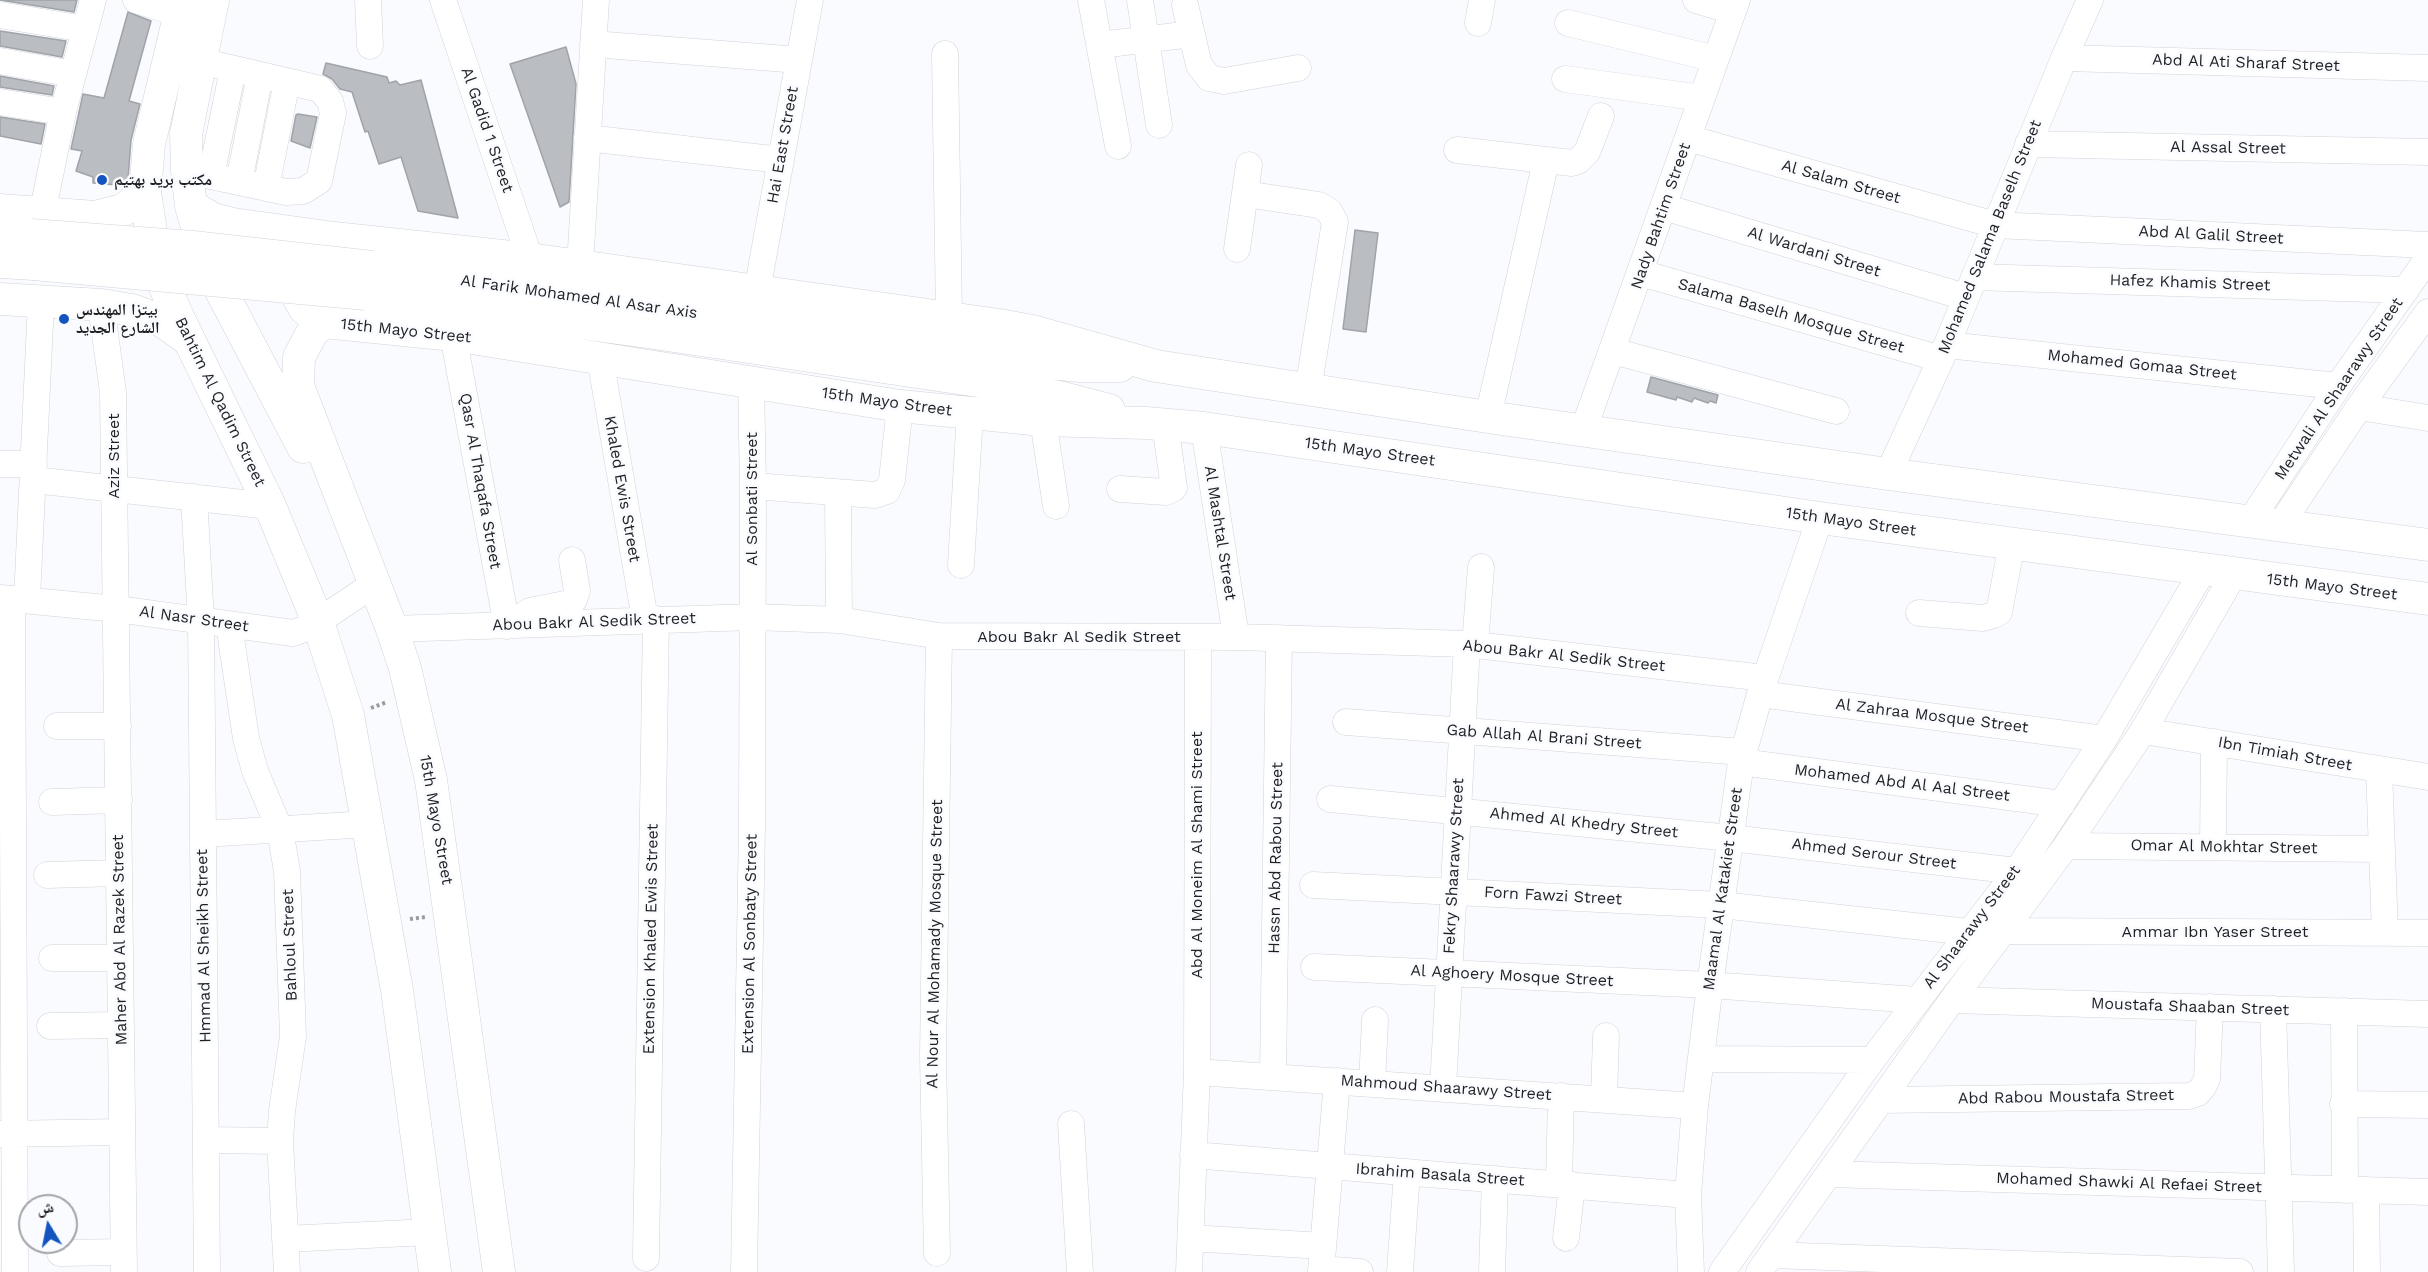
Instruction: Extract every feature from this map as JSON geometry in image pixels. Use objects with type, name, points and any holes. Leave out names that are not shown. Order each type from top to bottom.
[{"type":"main road","points":[[213,0],[186,134],[199,174],[191,206],[203,250],[217,283],[374,584]]},
{"type":"main road","name":"Bahtim Al Qadim Street","points":[[182,7],[149,144],[145,193],[155,256],[165,286],[189,340],[270,506],[318,622]]},
{"type":"main road","points":[[0,210],[95,217],[123,210],[145,193]]},
{"type":"main road","points":[[191,206],[223,222],[334,238],[580,266],[1032,331],[1156,366],[1308,390],[1888,474],[2428,544]]},
{"type":"main road","points":[[95,217],[111,226],[120,242],[124,259],[122,276],[114,292],[101,304]]},
{"type":"main road","name":"Al Farik Mohamed Al Asar Axis","points":[[0,233],[193,247],[372,267],[1036,362],[1081,366],[1156,366]]},
{"type":"main road","points":[[324,322],[305,309],[296,288],[296,277],[304,255],[312,247],[334,238]]},
{"type":"main road","name":"Al Farik Mohamed Al Asar Axis","points":[[0,262],[366,294],[647,332],[978,381],[1063,398],[1156,424]]},
{"type":"main road","points":[[0,299],[101,304],[146,314],[189,340]]},
{"type":"main road","name":"15th Mayo Street","points":[[499,1272],[431,780],[411,694],[392,628],[298,386],[299,357],[313,332],[324,322],[453,335],[900,406],[1043,420],[1204,428],[1820,518],[2428,598]]},
{"type":"main road","points":[[318,622],[348,716],[369,824],[397,990],[435,1272]]},
{"type":"street","points":[[42,214],[63,112],[93,0]]},
{"type":"street","points":[[136,0],[182,7]]},
{"type":"street","points":[[368,0],[370,46]]},
{"type":"street","name":"Al Gadid 1 Street","points":[[443,0],[530,260]]},
{"type":"street","points":[[580,266],[596,0]]},
{"type":"street","name":"Hai East Street","points":[[757,291],[810,0]]},
{"type":"street","points":[[1091,0],[1118,146]]},
{"type":"street","points":[[1140,0],[1159,125]]},
{"type":"street","points":[[1696,0],[1735,5]]},
{"type":"street","name":"Mohamed Salama Baselh Street","points":[[1888,474],[1944,352],[2028,144],[2090,0]]},
{"type":"street","points":[[1185,5],[1199,65],[1205,75],[1214,80],[1224,81],[1298,68]]},
{"type":"street","name":"Nady Bahtim Street","points":[[1584,431],[1735,5]]},
{"type":"street","points":[[0,15],[85,29]]},
{"type":"street","points":[[1568,23],[1716,59]]},
{"type":"street","points":[[1100,45],[1192,34]]},
{"type":"street","points":[[593,44],[799,60]]},
{"type":"street","points":[[945,54],[949,318]]},
{"type":"street","name":"Abd Al Ati Sharaf Street","points":[[2064,58],[2428,68]]},
{"type":"street","points":[[0,61],[73,74]]},
{"type":"street","points":[[200,61],[320,89],[330,101],[333,113],[319,181],[315,185],[294,193],[199,174],[233,69]]},
{"type":"street","points":[[239,182],[260,75]]},
{"type":"street","points":[[1565,79],[1702,98]]},
{"type":"street","points":[[266,188],[287,81]]},
{"type":"street","points":[[0,102],[63,112]]},
{"type":"street","points":[[1457,150],[1572,164],[1583,157],[1601,116]]},
{"type":"street","points":[[588,138],[781,160]]},
{"type":"street","name":"Al Salam Street","points":[[1688,138],[1995,225]]},
{"type":"street","name":"Al Assal Street","points":[[2028,144],[2428,152]]},
{"type":"street","points":[[1488,417],[1546,161]]},
{"type":"street","points":[[1237,249],[1249,165]]},
{"type":"street","points":[[1245,194],[1319,205],[1329,211],[1335,222],[1308,390]]},
{"type":"street","name":"Al Wardani Street","points":[[1664,207],[1969,287]]},
{"type":"street","name":"Abd Al Galil Street","points":[[1995,225],[2428,245]]},
{"type":"street","name":"Metwali Al Shaarawy Street","points":[[2266,522],[2338,386],[2428,258]]},
{"type":"street","name":"Salama Baselh Mosque Street","points":[[1641,273],[1944,352]]},
{"type":"street","name":"Hafez Khamis Street","points":[[1969,287],[2406,290]]},
{"type":"street","points":[[15,1272],[7,1134],[6,851],[13,598],[34,472],[41,302]]},
{"type":"street","name":"Aziz Street","points":[[101,304],[113,392],[117,609]]},
{"type":"street","name":"Metwali Al Shaarawy Street","points":[[2266,522],[2359,407],[2418,339],[2428,312]]},
{"type":"street","name":"Qasr Al Thaqafa Street","points":[[453,335],[507,626]]},
{"type":"street","points":[[1613,351],[1836,411]]},
{"type":"street","name":"Mohamed Gomaa Street","points":[[1944,352],[2338,386]]},
{"type":"street","name":"Khaled Ewis Street","points":[[600,358],[651,619]]},
{"type":"street","name":"Al Sonbati Street","points":[[751,382],[753,617]]},
{"type":"street","points":[[753,486],[875,495],[887,491],[892,480],[900,406]]},
{"type":"street","points":[[2359,407],[2428,418]]},
{"type":"street","points":[[962,565],[970,413]]},
{"type":"street","points":[[1043,420],[1056,506]]},
{"type":"street","points":[[1120,489],[1166,492],[1174,488],[1156,424]]},
{"type":"street","name":"Al Mashtal Street","points":[[1204,428],[1236,637]]},
{"type":"street","points":[[0,464],[113,489],[270,506]]},
{"type":"street","points":[[838,493],[839,620]]},
{"type":"street","name":"Hmmad Al Sheikh Street","points":[[194,497],[201,621],[207,1272]]},
{"type":"street","name":"Maamal Al Katakiet Street","points":[[1691,1272],[1688,1196],[1695,1106],[1742,757],[1763,686],[1820,518]]},
{"type":"street","points":[[1919,612],[1983,618],[1999,612],[2012,544]]},
{"type":"street","points":[[507,626],[530,611],[570,603],[574,600],[577,591],[572,560]]},
{"type":"street","name":"Fekry Shaarawy Street","points":[[1443,1088],[1461,730],[1481,567]]},
{"type":"street","name":"Al Shaarawy Street","points":[[1722,1272],[1872,1060],[2017,871],[2104,739],[2203,570]]},
{"type":"street","name":"Al Shaarawy Street","points":[[1765,1264],[1952,1000],[2066,846],[2143,730],[2234,574]]},
{"type":"street","name":"Al Nasr Street","points":[[13,598],[117,609],[292,633],[302,631],[318,622],[374,584]]},
{"type":"street","name":"Maher Abd Al Razek Street","points":[[117,609],[124,1262]]},
{"type":"street","name":"Abou Bakr Al Sedik Street","points":[[392,628],[753,617],[839,620],[939,636],[1236,637],[1471,645],[1763,686]]},
{"type":"street","name":"Extension Al Sonbaty Street","points":[[744,1272],[753,617]]},
{"type":"street","name":"Extension Khaled Ewis Street","points":[[646,1258],[651,619]]},
{"type":"street","name":"Bahloul Street","points":[[229,625],[246,738],[255,771],[280,830],[288,880],[293,1036],[280,1141],[287,1272]]},
{"type":"street","name":"Al Nour Al Mohamady Mosque Street","points":[[937,1253],[933,1056],[939,636]]},
{"type":"street","name":"Abd Al Moneim Al Shami Street","points":[[1190,1272],[1197,1072],[1198,638]]},
{"type":"street","name":"Hassn Abd Rabou Street","points":[[1273,1077],[1279,638]]},
{"type":"street","name":"Al Zahraa Mosque Street","points":[[1763,686],[2104,739]]},
{"type":"street","name":"Gab Allah Al Brani Street","points":[[1346,722],[1461,730],[1742,757]]},
{"type":"street","points":[[57,726],[118,726]]},
{"type":"street","name":"Ibn Timiah Street","points":[[2143,730],[2428,777]]},
{"type":"street","points":[[2213,847],[2214,742]]},
{"type":"street","name":"Mohamed Abd Al Aal Street","points":[[1742,757],[2062,804]]},
{"type":"street","points":[[2379,770],[2385,933]]},
{"type":"street","name":"Ahmed Al Khedry Street","points":[[1330,799],[1731,838]]},
{"type":"street","points":[[52,802],[119,800]]},
{"type":"street","points":[[203,834],[369,824]]},
{"type":"street","name":"Ahmed Serour Street","points":[[1731,838],[2017,871]]},
{"type":"street","name":"Omar Al Mokhtar Street","points":[[2066,846],[2382,849]]},
{"type":"street","points":[[47,875],[119,873]]},
{"type":"street","name":"Forn Fawzi Street","points":[[1313,885],[1721,905],[1969,932]]},
{"type":"street","name":"Ammar Ibn Yaser Street","points":[[2002,931],[2428,933]]},
{"type":"street","points":[[52,958],[120,958]]},
{"type":"street","name":"Al Aghoery Mosque Street","points":[[1314,967],[1710,985],[1917,1000]]},
{"type":"street","name":"Moustafa Shaaban Street","points":[[1952,1000],[2428,1014]]},
{"type":"street","name":"Abd Rabou Moustafa Street","points":[[1881,1100],[2189,1096],[2198,1093],[2207,1079],[2210,1007]]},
{"type":"street","points":[[2273,1009],[2281,1272]]},
{"type":"street","points":[[2344,1011],[2343,1104],[2367,1272]]},
{"type":"street","points":[[1372,1083],[1375,1020]]},
{"type":"street","points":[[50,1026],[121,1025]]},
{"type":"street","points":[[1605,1098],[1606,1036]]},
{"type":"street","points":[[1701,1059],[1872,1060]]},
{"type":"street","name":"Mahmoud Shaarawy Street","points":[[1197,1072],[1605,1098],[1695,1106]]},
{"type":"street","points":[[1321,1262],[1337,1081]]},
{"type":"street","points":[[1561,1096],[1566,1238]]},
{"type":"street","points":[[2343,1104],[2428,1105]]},
{"type":"street","points":[[1071,1124],[1080,1272]]},
{"type":"street","points":[[7,1134],[122,1132]]},
{"type":"street","points":[[206,1140],[280,1141]]},
{"type":"street","name":"Ibrahim Basala Street","points":[[1193,1155],[1565,1184],[1688,1196]]},
{"type":"street","points":[[1400,1272],[1407,1172]]},
{"type":"street","name":"Mohamed Shawki Al Refaei Street","points":[[1829,1173],[2428,1192]]},
{"type":"street","points":[[1491,1272],[1495,1179]]},
{"type":"street","points":[[285,1239],[429,1232]]},
{"type":"street","points":[[1191,1238],[1321,1262],[1360,1272]]},
{"type":"street","points":[[67,1254],[124,1262]]},
{"type":"street","points":[[1765,1264],[2240,1272]]},
{"type":"path","points":[[348,716],[411,694]]},
{"type":"path","points":[[385,923],[451,913]]},
{"type":"building","points":[[0,0],[77,0],[74,12]]},
{"type":"building","points":[[128,12],[151,21],[129,101],[140,104],[131,140],[128,179],[118,185],[93,183],[93,177],[76,171],[82,151],[71,149],[83,94],[104,98]]},
{"type":"building","points":[[0,31],[66,41],[62,57],[0,46]]},
{"type":"building","points":[[566,47],[576,84],[569,202],[560,207],[510,64]]},
{"type":"building","points":[[326,63],[387,77],[389,83],[396,81],[400,85],[421,80],[458,218],[418,211],[401,157],[379,164],[368,131],[365,132],[352,92],[340,89],[332,79],[323,74]]},
{"type":"building","points":[[0,76],[54,86],[52,95],[0,87]]},
{"type":"building","points":[[298,114],[317,117],[310,148],[291,141]]},
{"type":"building","points":[[0,117],[45,124],[41,144],[0,136]]},
{"type":"building","points":[[1355,230],[1378,233],[1366,332],[1343,329]]},
{"type":"building","points":[[1651,377],[1718,395],[1716,403],[1694,398],[1692,402],[1677,397],[1676,400],[1647,392]]},
{"type":"place","name":"مكتب بريد بهتيم","points":[[102,180]]},
{"type":"place","name":"بيتزا المهندس الشارع الجديد","points":[[64,319]]}]
